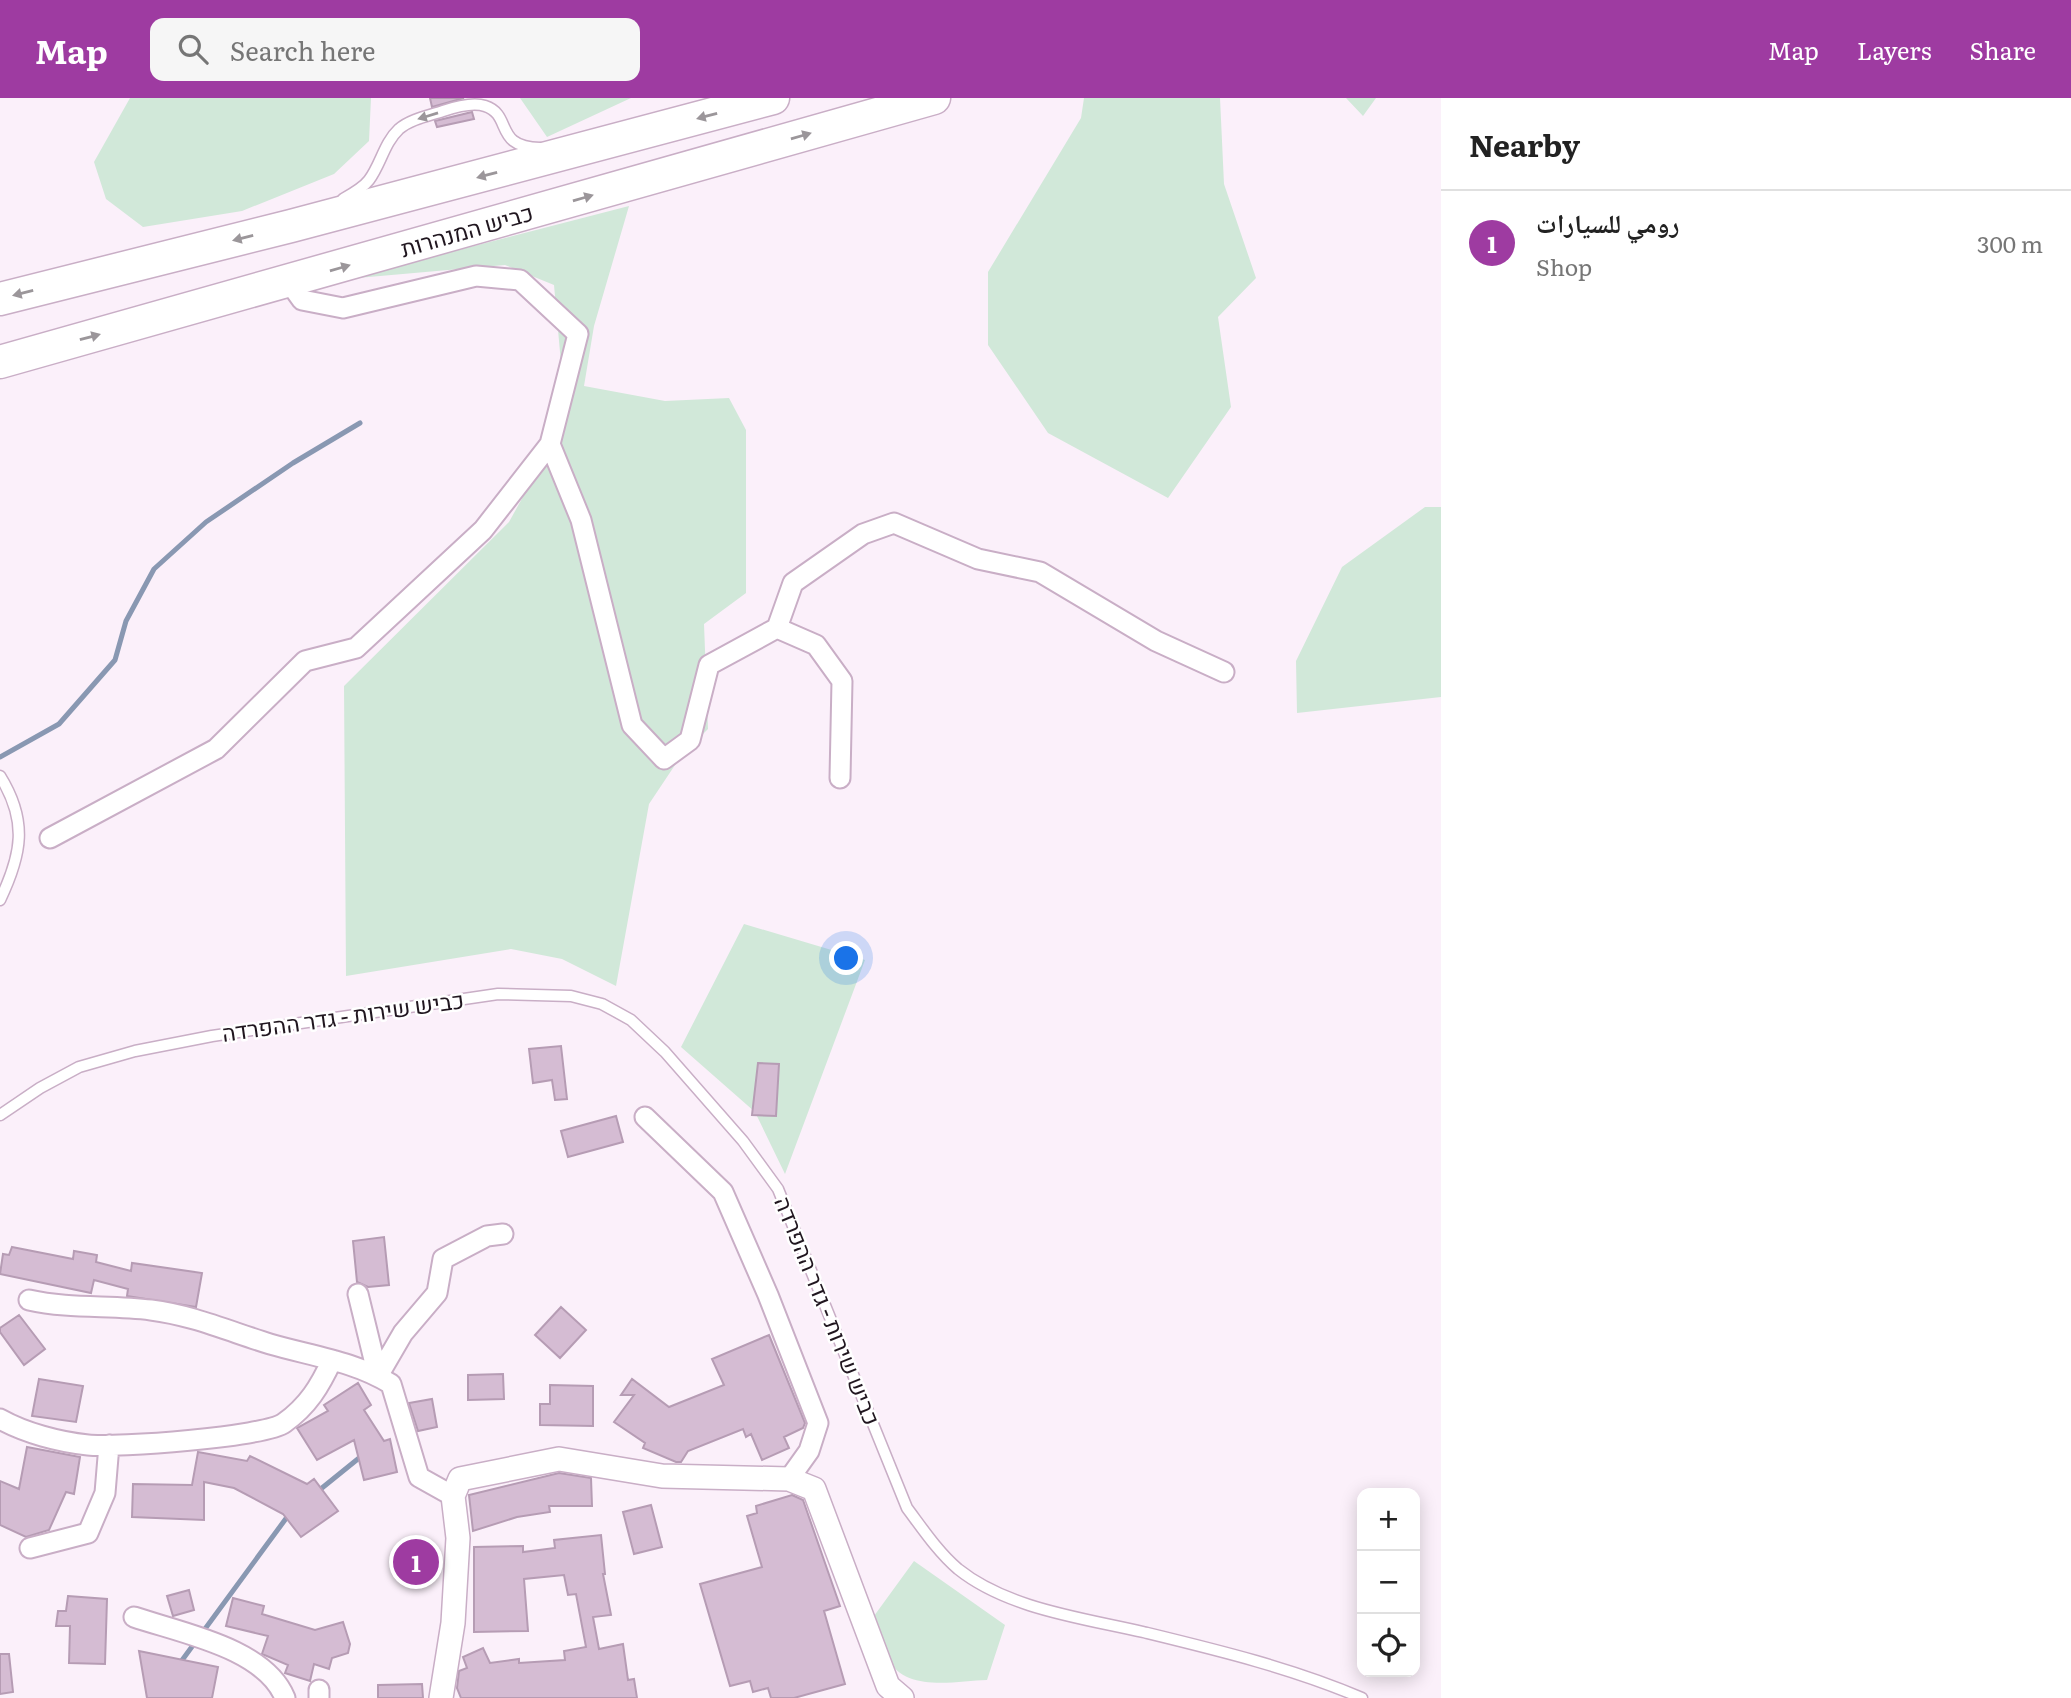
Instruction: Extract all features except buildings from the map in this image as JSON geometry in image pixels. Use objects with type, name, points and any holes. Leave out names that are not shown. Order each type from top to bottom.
[{"type":"highway","name":"כביש המנהרות","points":[[0,299],[596,147],[773,98]]},
{"type":"highway","name":"כביש המנהרות","points":[[0,362],[934,98]]},
{"type":"street","points":[[50,838],[216,749],[305,661],[356,648],[483,530],[550,444],[578,334],[520,280],[477,276],[343,308],[302,300],[289,282]]},
{"type":"street","points":[[550,444],[581,520],[632,725],[664,759],[690,740],[709,665],[777,628],[793,583],[863,534],[894,523],[978,559],[1040,572],[1156,641],[1224,672]]},
{"type":"street","points":[[777,628],[816,645],[842,681],[840,778]]},
{"type":"street","points":[[645,1117],[723,1192],[768,1295],[818,1423],[809,1451],[789,1479]]},
{"type":"street","points":[[378,1376],[403,1333],[437,1293],[443,1259],[487,1236],[503,1234]]},
{"type":"street","points":[[358,1294],[378,1376]]},
{"type":"street","points":[[29,1300],[51,1305],[151,1310],[194,1319],[367,1369],[391,1384],[419,1477],[453,1496]]},
{"type":"street","points":[[0,1419],[32,1432],[87,1445],[251,1434],[282,1425],[318,1393],[331,1360]]},
{"type":"street","points":[[30,1548],[88,1533],[104,1493],[109,1445]]},
{"type":"street","points":[[441,1698],[453,1623],[457,1550],[453,1496],[460,1479],[559,1459],[662,1476],[789,1479],[814,1489],[893,1694]]},
{"type":"street","points":[[134,1617],[224,1647],[258,1664],[278,1681],[285,1698]]},
{"type":"lane","points":[[291,226],[343,199],[369,181],[387,144],[405,124],[449,109],[478,104],[488,107],[499,117],[511,140],[528,148],[596,147]]},
{"type":"lane","points":[[0,776],[19,819],[19,845],[11,877],[0,900]]},
{"type":"lane","name":"כביש שירות - גדר ההפרדה","points":[[0,1115],[40,1088],[79,1067],[135,1051],[212,1036],[498,994],[571,996],[602,1004],[631,1020],[665,1052],[743,1141],[778,1189],[907,1507],[929,1538],[958,1569],[1003,1595],[1065,1614],[1226,1652],[1362,1698]]},
{"type":"green space","points":[[130,98],[371,98],[369,141],[334,174],[242,211],[143,227],[106,199],[94,162]]},
{"type":"green space","points":[[520,98],[631,98],[547,137]]},
{"type":"green space","points":[[1084,98],[1220,98],[1224,184],[1256,278],[1218,317],[1231,407],[1168,498],[1048,433],[988,345],[988,272],[1081,118]]},
{"type":"green space","points":[[1346,98],[1376,98],[1363,116]]},
{"type":"green space","points":[[629,206],[594,326],[584,386],[665,401],[729,398],[746,430],[746,593],[704,624],[708,729],[681,756],[649,804],[616,986],[562,959],[511,949],[346,976],[344,686],[509,522],[566,419],[554,285],[505,265],[346,279]]},
{"type":"green space","points":[[1425,507],[1441,507],[1441,697],[1297,713],[1296,661],[1342,567]]},
{"type":"green space","points":[[744,924],[865,960],[785,1174],[755,1112],[681,1047]]},
{"type":"green space","points":[[914,1561],[1005,1625],[987,1680],[946,1683],[918,1681],[896,1669],[888,1658],[874,1616]]},
{"type":"waterway","points":[[0,757],[59,724],[115,660],[126,621],[154,569],[206,522],[293,463],[360,423]]},
{"type":"waterway","points":[[317,1492],[364,1454]]},
{"type":"waterway","points":[[180,1663],[290,1513]]},
{"type":"place","name":"رومي للسيارات","points":[[416,1562]]}]
